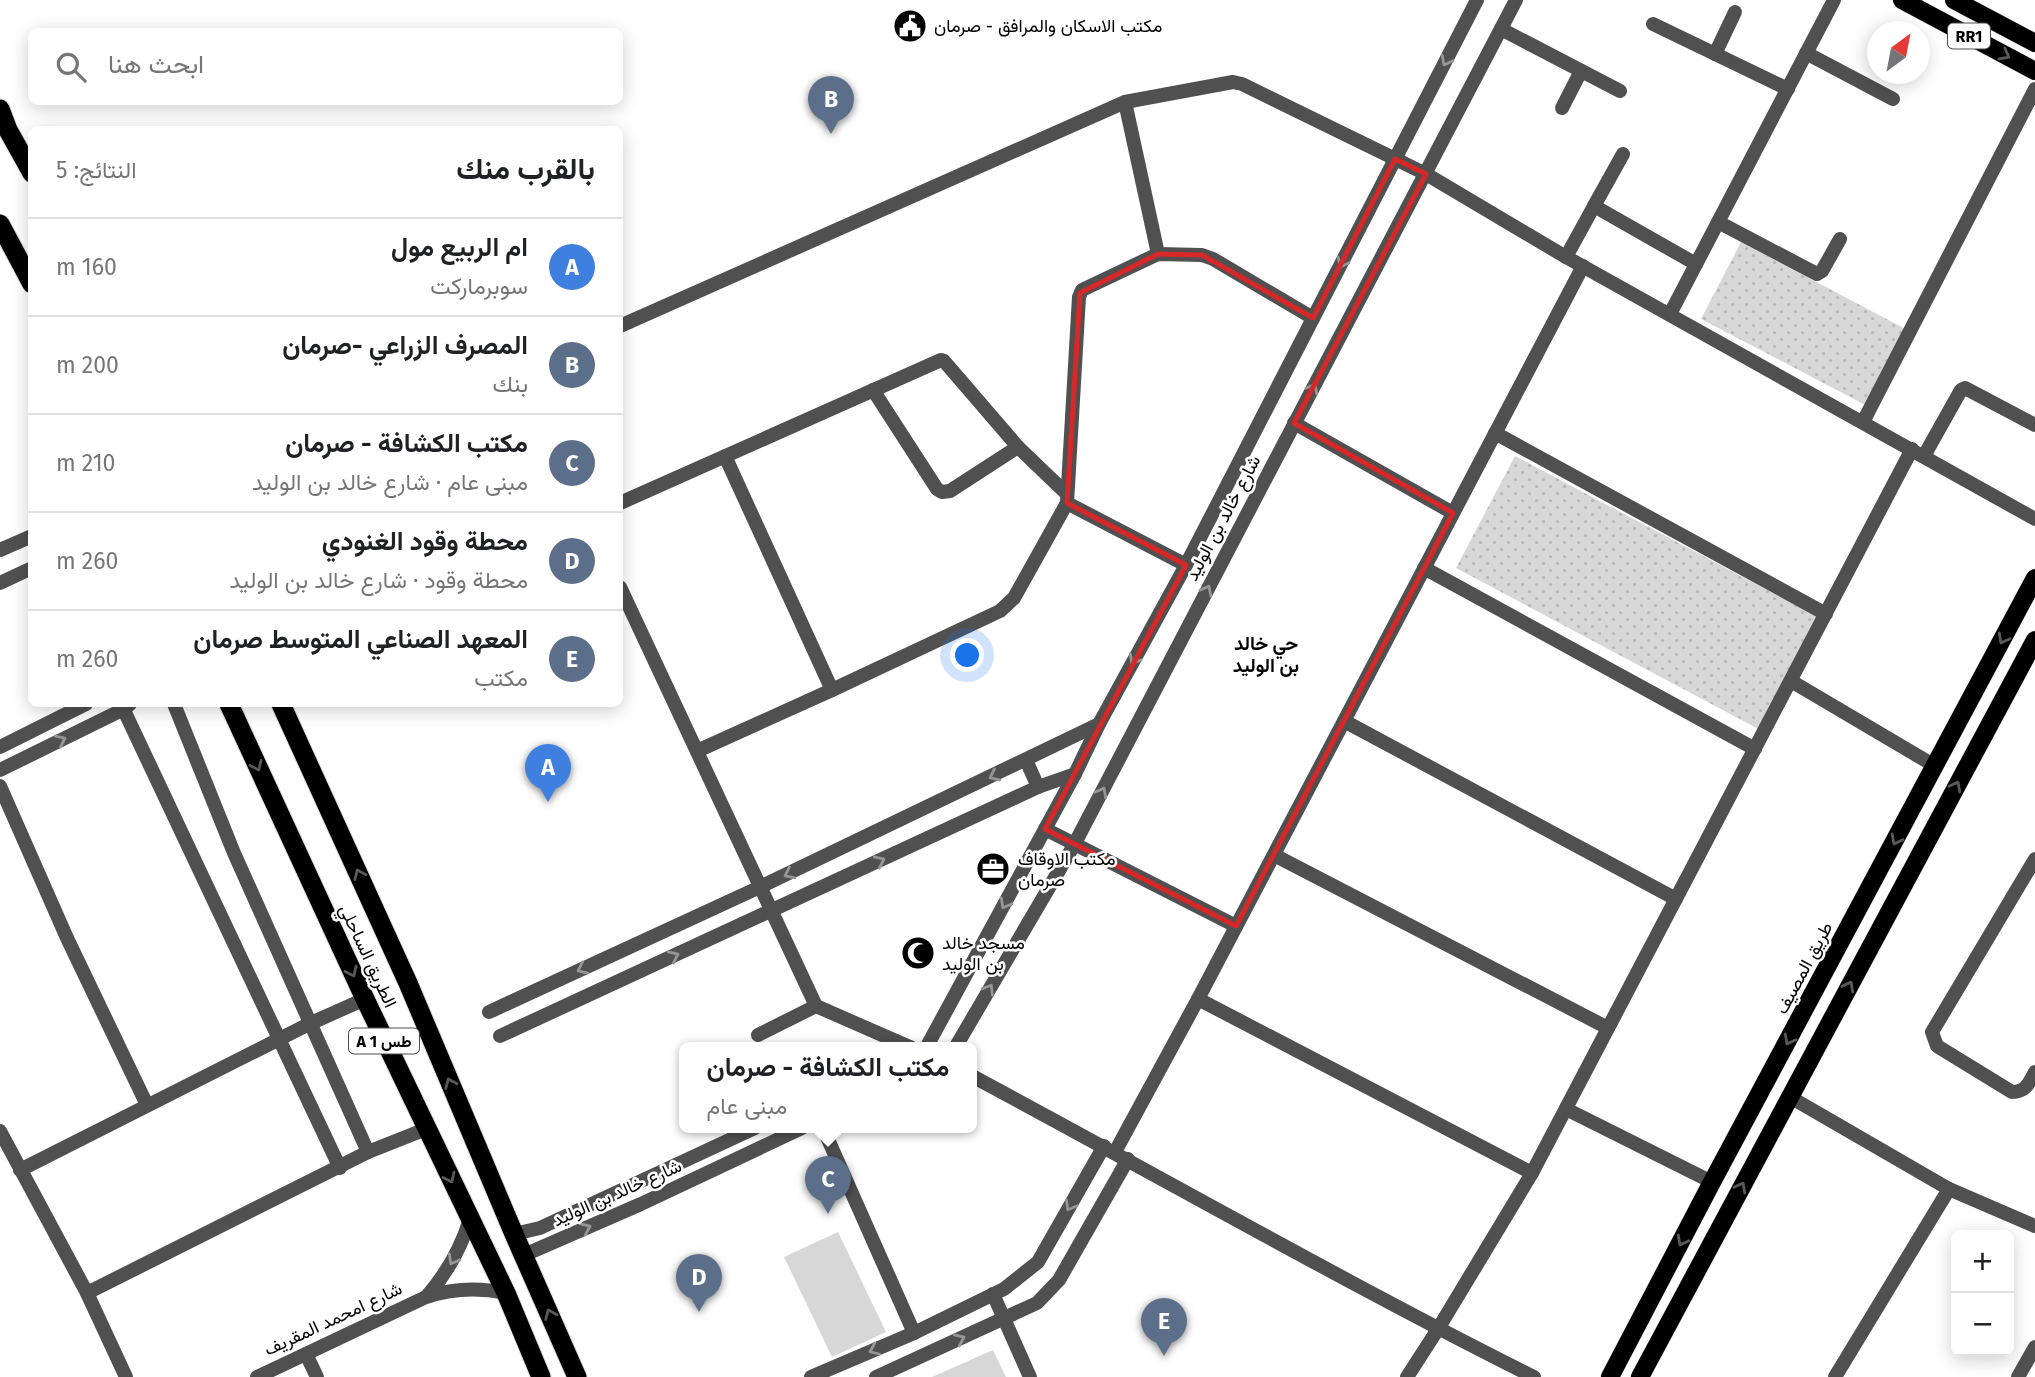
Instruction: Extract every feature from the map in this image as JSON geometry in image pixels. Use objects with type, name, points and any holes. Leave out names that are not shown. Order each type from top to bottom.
[{"type":"highway","points":[[0,109],[4,131],[28,167]]},
{"type":"highway","points":[[0,224],[28,276]]},
{"type":"highway","name":"الطريق الساحلي","points":[[230,707],[426,1129],[506,1293],[541,1377]]},
{"type":"highway","name":"الطريق الساحلي","points":[[282,707],[408,984],[577,1377]]},
{"type":"main road","name":"RR1","points":[[1902,0],[2035,71]]},
{"type":"main road","name":"RR1","points":[[1954,0],[2035,43]]},
{"type":"main road","name":"طريق المصيف","points":[[1611,1377],[1712,1182],[2035,578]]},
{"type":"main road","points":[[1640,1377],[2035,640]]},
{"type":"street","name":"شارع خالد بن الوليد","points":[[929,1042],[1186,565],[1477,0]]},
{"type":"street","name":"شارع خالد بن الوليد","points":[[959,1042],[1074,845],[1516,0]]},
{"type":"street","points":[[1670,314],[1834,0]]},
{"type":"street","points":[[1715,54],[1735,12]]},
{"type":"street","points":[[1653,24],[1788,89]]},
{"type":"street","points":[[1501,29],[1620,91]]},
{"type":"street","points":[[1807,53],[1893,99]]},
{"type":"street","points":[[1562,107],[1581,71]]},
{"type":"street","points":[[623,326],[1125,102],[1233,82],[1426,174],[1566,257],[2035,519]]},
{"type":"street","points":[[1863,422],[2035,89]]},
{"type":"street","points":[[1125,102],[1158,254]]},
{"type":"street","points":[[1566,257],[1623,154]]},
{"type":"street","points":[[1594,206],[1696,264]]},
{"type":"street","points":[[1718,222],[1817,274],[1822,271],[1840,239]]},
{"type":"street","points":[[696,751],[1006,607],[1014,598],[1067,498],[1082,290],[1158,254],[1208,256],[1313,318]]},
{"type":"street","points":[[811,1377],[914,1333],[1004,1289],[1038,1262],[1198,999],[1583,266]]},
{"type":"street","points":[[623,502],[941,360],[1067,498],[1186,565]]},
{"type":"street","points":[[1407,1377],[1532,1173],[1826,614],[1918,452],[1963,388],[2035,425]]},
{"type":"street","points":[[873,390],[937,489],[942,492],[950,491],[1018,447]]},
{"type":"street","points":[[1294,423],[1453,513]]},
{"type":"street","points":[[1495,433],[1826,614]]},
{"type":"street","points":[[725,456],[832,690]]},
{"type":"street","points":[[0,550],[28,537]]},
{"type":"street","points":[[1424,568],[1755,750]]},
{"type":"street","points":[[0,583],[28,570]]},
{"type":"street","points":[[623,593],[816,1006],[898,1042]]},
{"type":"street","points":[[1791,681],[1936,766]]},
{"type":"street","points":[[0,747],[80,707]]},
{"type":"street","points":[[0,770],[121,707]]},
{"type":"street","points":[[126,707],[340,1168]]},
{"type":"street","points":[[175,707],[234,853],[368,1152]]},
{"type":"street","points":[[1344,721],[1676,900]]},
{"type":"street","points":[[489,1012],[760,887],[1099,724]]},
{"type":"street","points":[[1026,760],[1038,788]]},
{"type":"street","points":[[500,1036],[1038,788],[1075,774]]},
{"type":"street","points":[[0,786],[67,938],[148,1105]]},
{"type":"street","points":[[1045,830],[1236,926]]},
{"type":"street","points":[[1274,855],[1608,1028]]},
{"type":"street","points":[[2035,859],[1932,1032],[1937,1046],[2012,1092],[2022,1091],[2035,1072]]},
{"type":"street","points":[[20,1170],[309,1024],[365,999]]},
{"type":"street","points":[[1198,999],[1532,1173]]},
{"type":"street","points":[[758,1035],[816,1006]]},
{"type":"street","points":[[977,1079],[1438,1329],[1534,1377]]},
{"type":"street","points":[[1790,1097],[1949,1189],[2035,1226]]},
{"type":"street","points":[[1566,1109],[1712,1182]]},
{"type":"street","points":[[87,1293],[368,1152],[426,1129]]},
{"type":"street","points":[[0,1131],[87,1293],[126,1377]]},
{"type":"street","name":"شارع خالد بن الوليد","points":[[514,1234],[540,1228],[744,1133]]},
{"type":"street","name":"شارع خالد بن الوليد","points":[[524,1255],[641,1204],[791,1133]]},
{"type":"street","points":[[825,1133],[914,1333]]},
{"type":"street","points":[[876,1377],[1037,1303],[1059,1280],[1128,1159]]},
{"type":"street","points":[[633,1184],[641,1204]]},
{"type":"street","points":[[1835,1377],[1949,1189]]},
{"type":"street","name":"شارع امحمد المقريف","points":[[426,1297],[453,1260],[470,1219]]},
{"type":"street","name":"شارع امحمد المقريف","points":[[257,1377],[439,1292],[466,1288],[506,1293]]},
{"type":"street","points":[[993,1294],[1030,1377]]},
{"type":"street","points":[[2018,1377],[2035,1347]]},
{"type":"street","points":[[306,1354],[317,1377]]},
{"type":"highlighted area","points":[[1395,159],[1426,174],[1294,423],[1453,513],[1236,926],[1045,829],[1186,565],[1067,503],[1080,293],[1158,254],[1202,255],[1313,318]]},
{"type":"shaded area","points":[[1741,242],[1911,332],[1871,408],[1701,319]]},
{"type":"shaded area","points":[[1515,456],[1824,620],[1764,732],[1456,568]]},
{"type":"shaded area","points":[[838,1232],[886,1332],[832,1357],[784,1257]]},
{"type":"shaded area","points":[[993,1350],[1006,1377],[932,1377]]},
{"type":"place","name":"مكتب الاسكان والمرافق - صرمان","points":[[910,26]]},
{"type":"place","name":"المصرف الزراعي -صرمان","points":[[831,134]]},
{"type":"place","name":"ام الربيع مول","points":[[548,802]]},
{"type":"place","name":"مكتب الاوقاف صرمان","points":[[993,869]]},
{"type":"place","name":"مسجد خالد بن الوليد","points":[[918,953]]},
{"type":"place","name":"مكتب الكشافة - صرمان","points":[[828,1214]]},
{"type":"place","name":"محطة وقود الغنودي","points":[[699,1312]]},
{"type":"place","name":"المعهد الصناعي المتوسط صرمان","points":[[1164,1356]]},
{"type":"district","name":"حي خالد بن الوليد","points":[[1266,654]]}]
